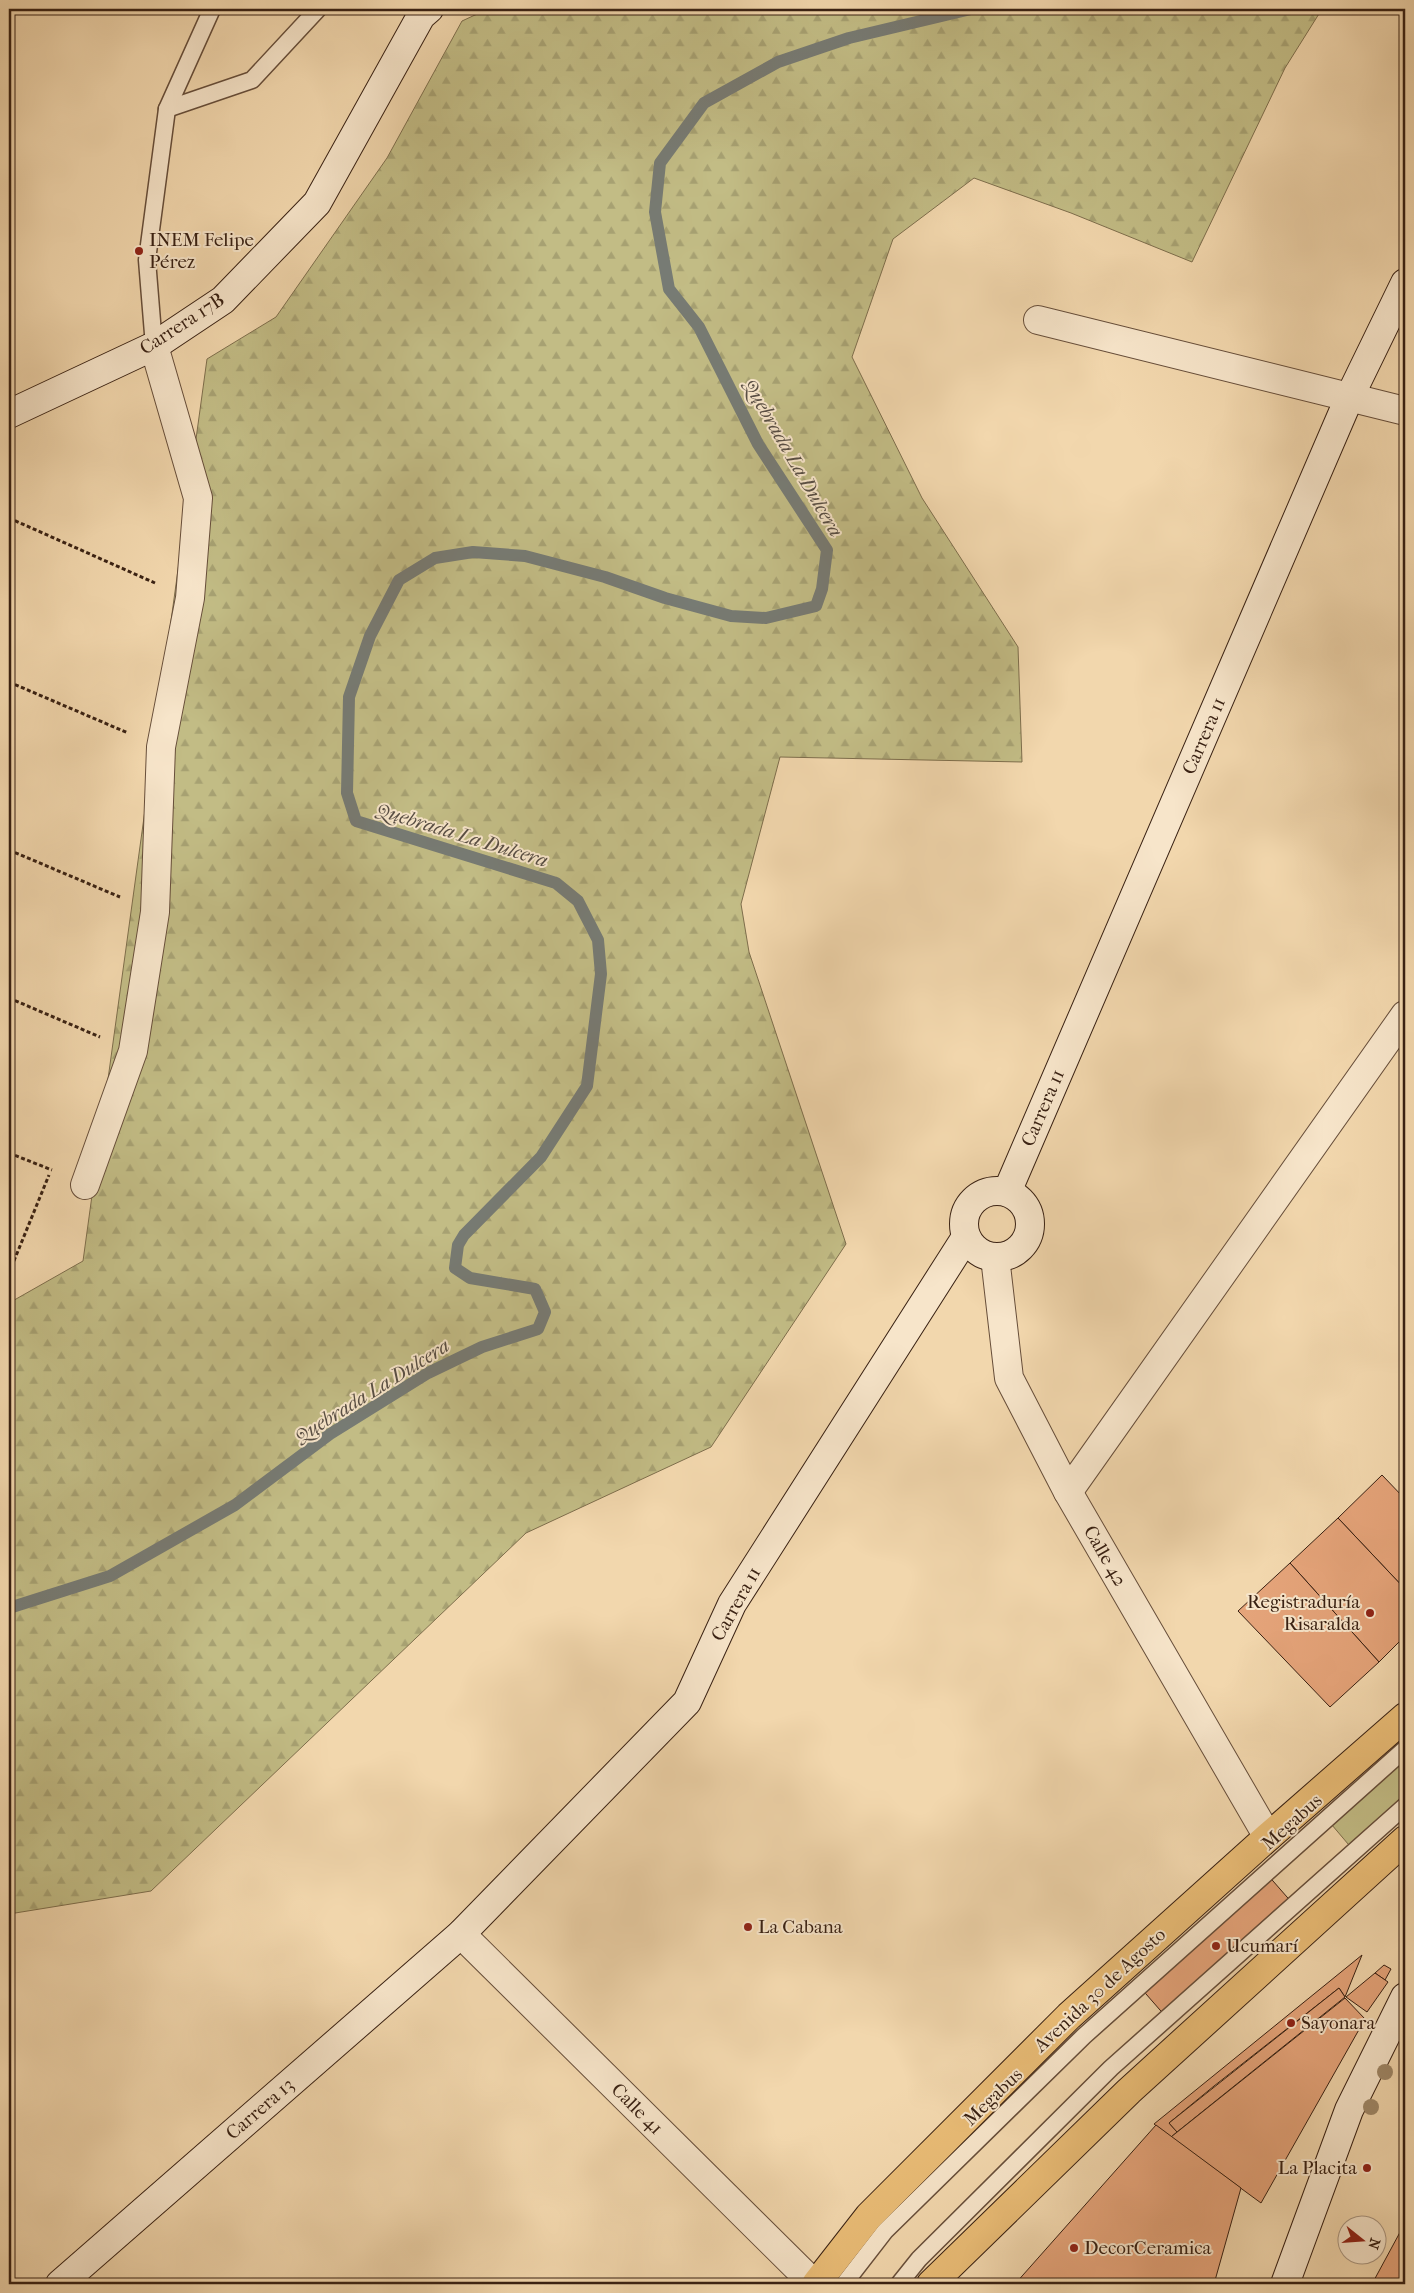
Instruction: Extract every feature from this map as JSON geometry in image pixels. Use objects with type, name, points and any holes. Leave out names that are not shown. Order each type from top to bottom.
[{"type":"main road","name":"Avenida 30 de Agosto","points":[[815,2284],[869,2216],[1069,2016],[1405,1717]]},
{"type":"main road","points":[[930,2284],[1129,2091],[1405,1840]]},
{"type":"street","name":"Carrera 17B","points":[[9,414],[154,346],[223,300],[317,203],[421,16],[428,9]]},
{"type":"street","name":"Carrera 11","points":[[1007,1192],[1350,396],[1405,283]]},
{"type":"street","points":[[1038,320],[1405,411]]},
{"type":"street","points":[[85,1185],[133,1051],[155,912],[160,747],[190,598],[198,498],[154,346]]},
{"type":"street","points":[[1068,1492],[1405,1015]]},
{"type":"street","points":[[994,1190],[1007,1192],[1019,1198],[1027,1210],[1030,1223],[1028,1236],[1020,1248],[1008,1255],[995,1257],[983,1254],[973,1247],[966,1237],[964,1226],[965,1214],[972,1202],[982,1194],[994,1190]]},
{"type":"street","name":"Carrera 11","points":[[461,1934],[687,1702],[732,1604],[966,1237]]},
{"type":"street","name":"Calle 42","points":[[995,1257],[1009,1378],[1068,1492],[1268,1837]]},
{"type":"street","name":"Carrera 13","points":[[60,2284],[461,1934]]},
{"type":"street","name":"Calle 41","points":[[461,1934],[815,2284]]},
{"type":"street","points":[[1285,2284],[1349,2110],[1405,1997]]},
{"type":"lane","points":[[154,346],[147,260],[166,109],[212,9]]},
{"type":"lane","points":[[166,109],[252,80],[318,9]]},
{"type":"lane","name":"Megabus","points":[[844,2284],[885,2231],[1084,2036],[1405,1749]]},
{"type":"lane","points":[[899,2284],[919,2259],[1111,2068],[1405,1806]]},
{"type":"path","points":[[9,518],[190,598]]},
{"type":"path","points":[[9,682],[160,747]]},
{"type":"path","points":[[9,850],[155,912]]},
{"type":"path","points":[[9,998],[133,1051]]},
{"type":"path","points":[[9,1154],[85,1185]]},
{"type":"path","points":[[9,1273],[51,1170]]},
{"type":"green space","points":[[488,9],[1322,9],[1285,68],[1192,262],[1071,213],[974,178],[893,239],[852,357],[922,498],[1018,647],[1022,762],[780,757],[741,904],[749,952],[846,1244],[711,1447],[526,1533],[151,1891],[9,1914],[9,1303],[83,1261],[207,359],[276,317],[387,158],[462,21]]},
{"type":"green space","points":[[1405,1749],[1405,1806],[1354,1851],[1326,1818]]},
{"type":"building","points":[[1382,1475],[1405,1499],[1405,1589],[1338,1518]]},
{"type":"building","name":"Registraduría Risaralda","points":[[1338,1518],[1405,1589],[1405,1636],[1379,1662],[1290,1563]]},
{"type":"building","points":[[1290,1563],[1379,1662],[1330,1707],[1238,1611]]},
{"type":"building","name":"Ucumarí","points":[[1266,1873],[1294,1905],[1167,2018],[1139,1986]]},
{"type":"building","points":[[1362,1955],[1345,1997],[1339,1988],[1214,2086],[1169,2123],[1177,2132],[1171,2137],[1154,2124]]},
{"type":"building","points":[[1384,1965],[1391,1969],[1385,1980],[1375,1973]]},
{"type":"building","points":[[1375,1973],[1388,1982],[1367,2012],[1346,1997]]},
{"type":"building","points":[[1339,1988],[1345,1997],[1177,2132],[1169,2123]]},
{"type":"building","points":[[1345,1998],[1365,2019],[1261,2203],[1171,2137]]},
{"type":"building","points":[[1156,2125],[1241,2188],[1214,2284],[1015,2284]]},
{"type":"building","points":[[1405,2223],[1405,2284],[1372,2284],[1382,2266],[1386,2266],[1386,2258]]},
{"type":"waterway","name":"Quebrada La Dulcera","points":[[9,1608],[110,1576],[235,1505],[330,1434],[428,1373],[482,1347],[538,1329],[545,1312],[535,1289],[470,1278],[455,1268],[458,1245],[464,1235],[541,1157],[587,1086],[601,974],[598,940],[578,901],[556,883],[356,821],[347,793],[349,697],[370,636],[399,580],[435,558],[473,552],[525,556],[605,577],[665,598],[731,616],[766,618],[816,606],[822,589],[827,550],[758,444],[699,327],[669,289],[655,212],[660,163],[704,103],[778,62],[849,38],[971,9]]},
{"type":"place","name":"INEM Felipe Pérez","points":[[139,251]]},
{"type":"place","name":"Registraduría Risaralda","points":[[1370,1613]]},
{"type":"place","name":"La Cabana","points":[[748,1927]]},
{"type":"place","name":"Ucumarí","points":[[1216,1946]]},
{"type":"place","name":"Sayonara","points":[[1291,2023]]},
{"type":"place","name":"La Placita","points":[[1367,2168]]},
{"type":"place","name":"DecorCeramica","points":[[1074,2248]]}]
